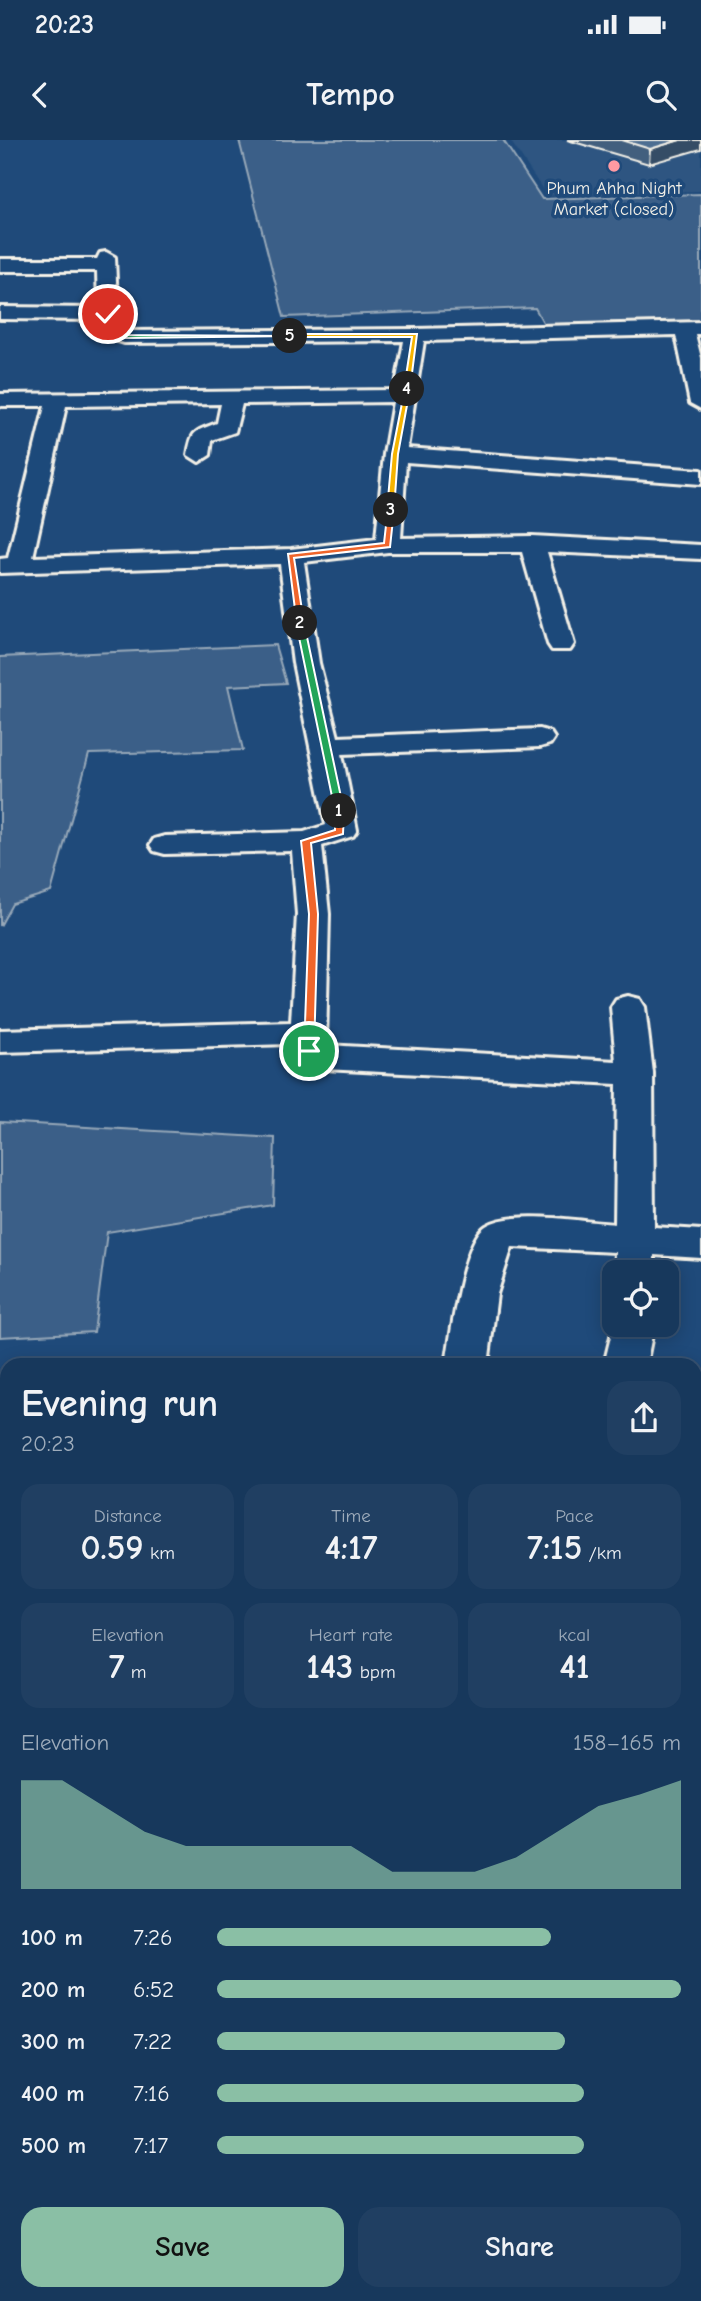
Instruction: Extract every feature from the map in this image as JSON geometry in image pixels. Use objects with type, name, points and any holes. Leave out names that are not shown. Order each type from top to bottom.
[{"type":"street","points":[[0,265],[106,261],[108,332],[124,337],[415,335],[692,328],[701,403]]},
{"type":"street","points":[[0,313],[108,314]]},
{"type":"street","points":[[388,545],[395,454],[415,335]]},
{"type":"street","points":[[0,400],[406,396]]},
{"type":"street","points":[[199,455],[202,436],[227,428],[233,398]]},
{"type":"street","points":[[57,399],[9,565],[290,556],[388,545],[532,543],[701,552]]},
{"type":"street","points":[[395,454],[701,477]]},
{"type":"street","points":[[532,543],[561,644]]},
{"type":"street","points":[[165,845],[306,841],[342,830],[306,663],[290,556]]},
{"type":"street","points":[[326,746],[540,738]]},
{"type":"street","points":[[306,841],[313,914],[309,1051],[324,1059],[635,1073]]},
{"type":"street","points":[[628,1007],[635,1073],[635,1257]]},
{"type":"street","points":[[0,1041],[308,1033]]},
{"type":"street","points":[[468,1358],[477,1294],[495,1241],[502,1234],[521,1232],[635,1257],[701,1244]]},
{"type":"street","points":[[627,1358],[631,1337]]},
{"type":"shaded area","points":[[239,140],[503,140],[542,199],[701,194],[701,321],[544,324],[535,308],[284,317]]},
{"type":"shaded area","name":"Phum Ahha Night Market (closed)","points":[[510,140],[701,140],[701,191],[547,196]]},
{"type":"shaded area","points":[[275,645],[286,683],[228,686],[243,750],[89,754],[51,892],[12,904],[0,926],[0,657]]},
{"type":"shaded area","points":[[0,1122],[275,1138],[273,1205],[107,1232],[94,1332],[0,1337]]},
{"type":"building","points":[[621,140],[680,140],[650,149]]},
{"type":"place","name":"Phum Ahha Night Market (closed)","points":[[614,166]]},
{"type":"route","points":[[108,314],[108,332],[124,337],[415,335],[395,454],[388,545],[290,556],[306,663],[342,826],[342,830],[337,834],[306,841],[313,914],[309,1051]]}]
